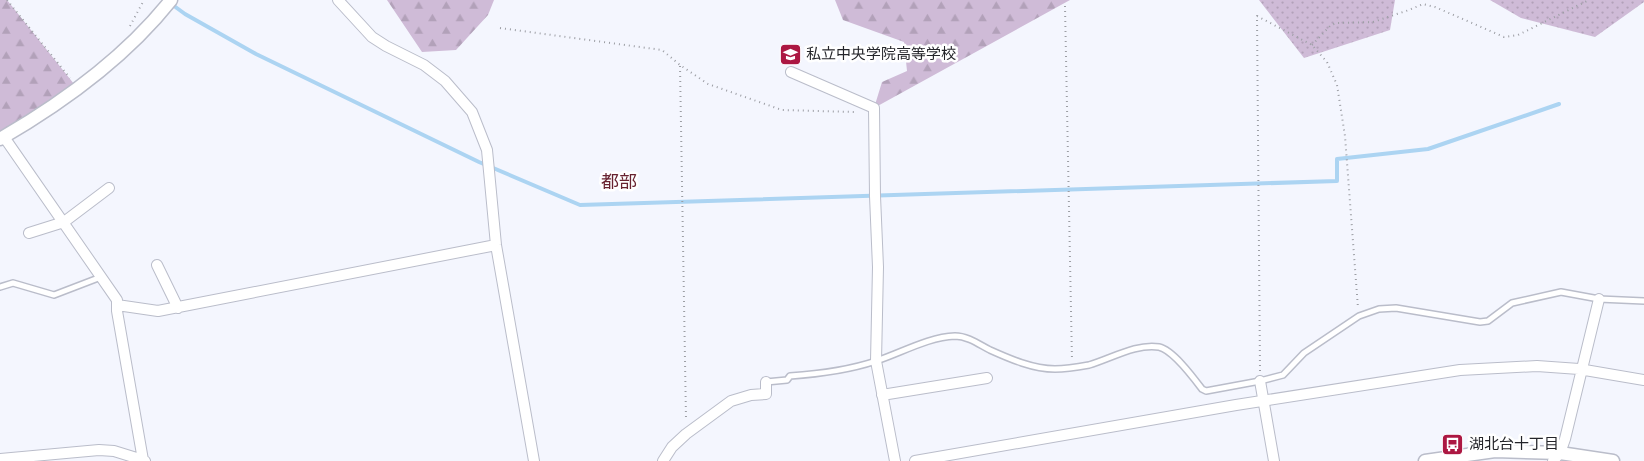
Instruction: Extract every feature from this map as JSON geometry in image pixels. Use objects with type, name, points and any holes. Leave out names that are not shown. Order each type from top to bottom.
[{"type":"street","points":[[0,459],[99,450],[114,451],[144,461],[117,311],[117,300],[64,222],[2,138],[29,122],[112,62],[153,24],[171,0]]},
{"type":"street","points":[[338,0],[372,37],[424,65],[445,81],[472,112],[487,150],[496,245],[534,461]]},
{"type":"street","points":[[792,72],[874,108],[878,267],[876,361],[894,461]]},
{"type":"street","points":[[29,233],[64,222],[109,188]]},
{"type":"street","points":[[117,305],[158,311],[178,308],[496,245]]},
{"type":"street","points":[[157,265],[178,308]]},
{"type":"street","points":[[1556,457],[1566,439],[1599,299]]},
{"type":"street","points":[[915,461],[1263,401],[1460,370],[1537,366],[1583,370],[1644,380]]},
{"type":"street","points":[[882,395],[987,378]]},
{"type":"street","points":[[1260,381],[1274,461]]},
{"type":"street","points":[[663,461],[672,447],[686,434],[731,401],[751,395],[766,394],[766,382]]},
{"type":"street","points":[[1425,461],[1495,451],[1613,461]]},
{"type":"lane","points":[[0,287],[13,283],[54,295],[102,277]]},
{"type":"lane","points":[[766,382],[786,380],[790,376],[831,371],[876,361],[923,344],[957,336],[968,339],[1008,358],[1030,365],[1054,369],[1073,368],[1141,348],[1160,347],[1178,361],[1202,389],[1206,391],[1283,375],[1304,353],[1359,316],[1379,309],[1396,308],[1480,322],[1488,321],[1512,303],[1561,292],[1599,299],[1644,301]]},
{"type":"path","points":[[7,0],[78,88]]},
{"type":"path","points":[[1312,46],[1331,25],[1337,23],[1373,22],[1422,4],[1435,7],[1504,37],[1518,36],[1589,0]]},
{"type":"path","points":[[1065,6],[1073,368]]},
{"type":"path","points":[[1260,381],[1257,16],[1312,46],[1327,62],[1337,85],[1345,136],[1359,316]]},
{"type":"path","points":[[500,28],[662,50],[708,84],[782,110],[874,112]]},
{"type":"path","points":[[680,65],[686,434]]},
{"type":"green space","points":[[0,0],[7,0],[78,89],[0,137]]},
{"type":"green space","points":[[387,0],[494,0],[488,15],[456,50],[422,52]]},
{"type":"green space","points":[[835,0],[1070,0],[874,108],[882,82],[907,71],[904,42],[843,20]]},
{"type":"green space","points":[[1259,0],[1395,0],[1390,30],[1304,58]]},
{"type":"green space","points":[[1490,0],[1644,0],[1644,2],[1595,37],[1521,18]]},
{"type":"waterway","points":[[170,3],[185,14],[256,54],[479,162],[580,205],[1337,181],[1337,159],[1428,149],[1559,104]]},
{"type":"place","name":"私立中央学院高等学校","points":[[790,54]]},
{"type":"place","name":"湖北台十丁目","points":[[1453,444]]},
{"type":"district","name":"都部","points":[[619,182]]}]
